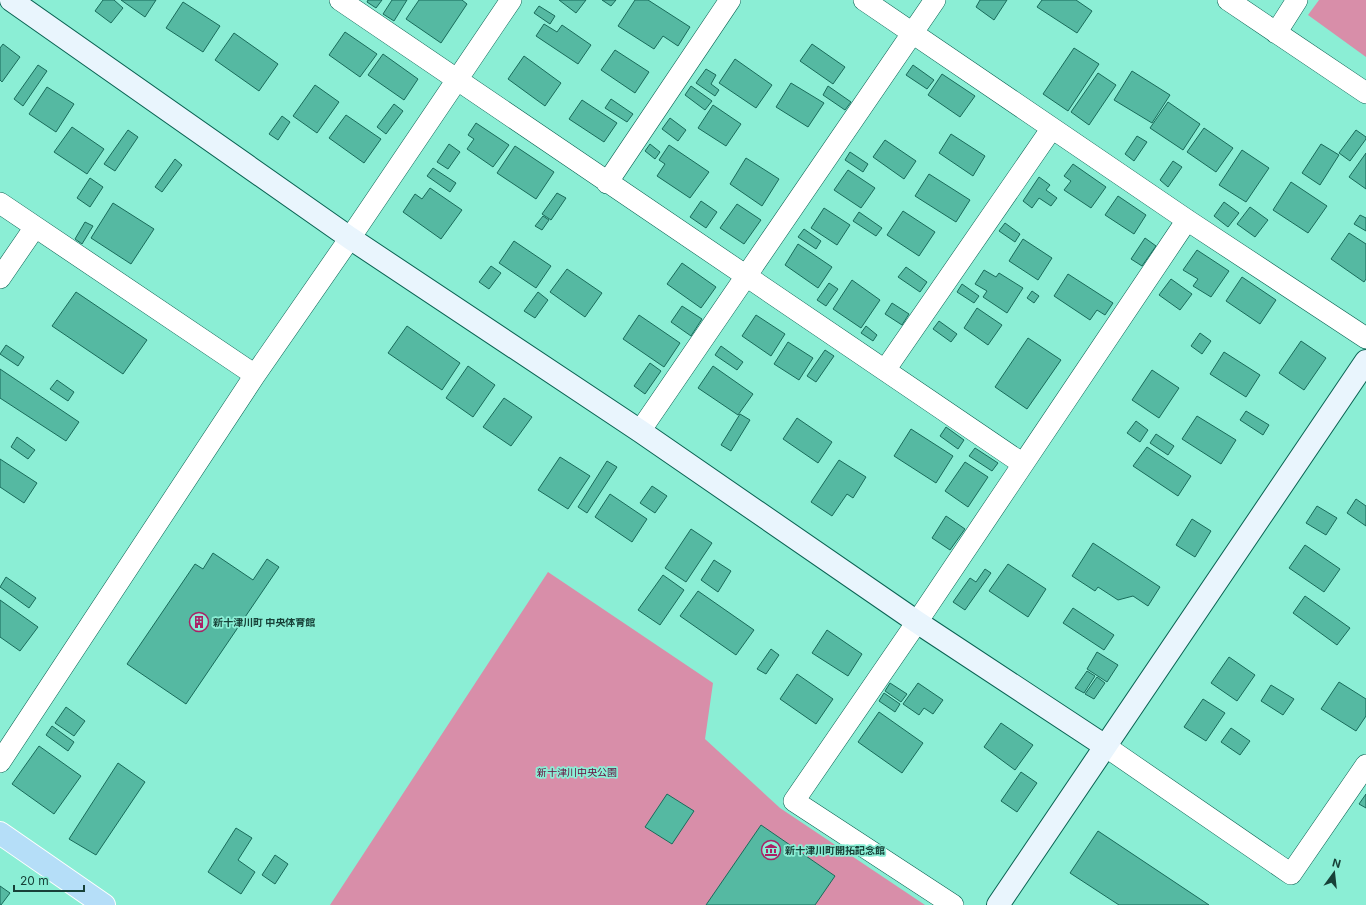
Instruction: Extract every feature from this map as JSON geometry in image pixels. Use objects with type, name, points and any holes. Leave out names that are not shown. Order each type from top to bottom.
[{"type":"highway","points":[[0,833],[104,905]]},
{"type":"street","points":[[11,0],[350,238],[640,431],[917,622],[1105,746],[1291,874],[1366,765]]},
{"type":"street","points":[[340,0],[607,183],[1023,464]]},
{"type":"street","points":[[0,762],[255,375],[350,238],[511,0]]},
{"type":"street","points":[[607,183],[730,0]]},
{"type":"street","points":[[864,0],[1187,220],[1366,338]]},
{"type":"street","points":[[640,431],[935,0]]},
{"type":"street","points":[[1228,0],[1366,93]]},
{"type":"street","points":[[1276,33],[1297,0]]},
{"type":"street","points":[[885,370],[1052,128]]},
{"type":"street","points":[[0,203],[255,375]]},
{"type":"street","points":[[953,905],[794,801],[917,622],[1187,220]]},
{"type":"street","points":[[0,278],[35,227]]},
{"type":"street","points":[[998,905],[1366,361]]},
{"type":"green space","points":[[1319,0],[1366,0],[1366,57],[1308,15]]},
{"type":"green space","name":"新十津川中央公園","points":[[548,572],[713,683],[705,739],[780,808],[925,905],[330,905]]},
{"type":"building","points":[[103,0],[114,0],[123,8],[111,23],[95,11]]},
{"type":"building","points":[[121,0],[156,0],[145,17]]},
{"type":"building","points":[[368,0],[382,0],[376,8],[367,2]]},
{"type":"building","points":[[392,0],[407,0],[394,21],[383,14]]},
{"type":"building","points":[[419,0],[462,0],[467,4],[441,43],[406,19]]},
{"type":"building","points":[[559,0],[586,0],[576,13]]},
{"type":"building","points":[[602,0],[616,0],[611,6]]},
{"type":"building","points":[[635,0],[648,0],[690,27],[678,46],[663,36],[654,49],[618,26]]},
{"type":"building","points":[[980,0],[1007,0],[994,20],[976,7]]},
{"type":"building","points":[[1042,0],[1076,0],[1092,11],[1077,33],[1037,7]]},
{"type":"building","points":[[183,2],[220,26],[203,52],[166,28]]},
{"type":"building","points":[[539,6],[555,16],[550,24],[534,13]]},
{"type":"building","points":[[544,24],[557,32],[562,25],[591,45],[578,64],[536,36]]},
{"type":"building","points":[[345,32],[377,54],[360,77],[329,55]]},
{"type":"building","points":[[234,33],[278,64],[259,91],[215,60]]},
{"type":"building","points":[[3,44],[20,57],[2,82],[0,80],[0,48]]},
{"type":"building","points":[[812,44],[845,67],[833,84],[800,61]]},
{"type":"building","points":[[1074,48],[1099,64],[1068,111],[1043,94]]},
{"type":"building","points":[[615,50],[649,72],[635,93],[601,70]]},
{"type":"building","points":[[383,54],[418,79],[404,100],[368,75]]},
{"type":"building","points":[[524,56],[561,83],[545,106],[508,79]]},
{"type":"building","points":[[735,59],[772,85],[756,108],[719,83]]},
{"type":"building","points":[[38,65],[47,71],[23,106],[14,99]]},
{"type":"building","points":[[913,65],[934,80],[927,89],[906,75]]},
{"type":"building","points":[[706,69],[716,75],[711,84],[719,90],[715,96],[696,83]]},
{"type":"building","points":[[1132,71],[1170,95],[1152,123],[1114,100]]},
{"type":"building","points":[[1098,73],[1116,85],[1089,125],[1071,112]]},
{"type":"building","points":[[942,74],[975,96],[960,117],[928,95]]},
{"type":"building","points":[[791,83],[824,103],[808,127],[776,107]]},
{"type":"building","points":[[315,85],[339,102],[317,133],[293,116]]},
{"type":"building","points":[[691,86],[712,101],[705,110],[685,95]]},
{"type":"building","points":[[828,86],[851,102],[845,110],[823,95]]},
{"type":"building","points":[[47,87],[74,104],[56,132],[29,114]]},
{"type":"building","points":[[611,99],[633,114],[627,122],[605,108]]},
{"type":"building","points":[[582,100],[617,123],[604,142],[569,119]]},
{"type":"building","points":[[1168,102],[1200,124],[1183,150],[1150,128]]},
{"type":"building","points":[[394,104],[403,111],[386,134],[377,127]]},
{"type":"building","points":[[713,105],[741,124],[726,146],[698,128]]},
{"type":"building","points":[[346,115],[381,139],[364,163],[329,138]]},
{"type":"building","points":[[282,116],[290,122],[278,140],[269,134]]},
{"type":"building","points":[[670,118],[686,130],[678,141],[662,129]]},
{"type":"building","points":[[476,123],[509,145],[493,167],[467,149],[474,139],[468,135]]},
{"type":"building","points":[[72,127],[104,149],[87,174],[54,152]]},
{"type":"building","points":[[1204,128],[1233,148],[1216,172],[1187,152]]},
{"type":"building","points":[[128,130],[138,137],[115,171],[104,164]]},
{"type":"building","points":[[1356,130],[1366,137],[1366,139],[1350,161],[1339,153]]},
{"type":"building","points":[[951,134],[985,156],[973,176],[939,153]]},
{"type":"building","points":[[1137,136],[1147,142],[1134,161],[1125,154]]},
{"type":"building","points":[[885,140],[916,161],[904,179],[873,157]]},
{"type":"building","points":[[449,144],[460,152],[448,169],[437,162]]},
{"type":"building","points":[[650,144],[660,152],[655,159],[645,151]]},
{"type":"building","points":[[1321,144],[1339,155],[1320,185],[1302,173]]},
{"type":"building","points":[[669,145],[709,172],[690,198],[657,176],[665,164],[659,160]]},
{"type":"building","points":[[515,146],[554,172],[536,199],[497,173]]},
{"type":"building","points":[[1242,150],[1269,168],[1246,202],[1219,185]]},
{"type":"building","points":[[850,152],[868,164],[863,172],[845,160]]},
{"type":"building","points":[[1366,153],[1366,189],[1349,177]]},
{"type":"building","points":[[746,158],[779,179],[762,206],[730,184]]},
{"type":"building","points":[[175,159],[182,165],[162,192],[155,187]]},
{"type":"building","points":[[1173,161],[1182,167],[1168,187],[1160,180]]},
{"type":"building","points":[[1073,164],[1106,187],[1091,208],[1064,190],[1071,181],[1064,176]]},
{"type":"building","points":[[433,168],[456,183],[450,192],[427,176]]},
{"type":"building","points":[[848,170],[875,188],[861,208],[834,190]]},
{"type":"building","points":[[929,174],[970,200],[956,222],[915,196]]},
{"type":"building","points":[[1039,177],[1050,185],[1046,190],[1057,198],[1051,206],[1039,198],[1032,208],[1023,201]]},
{"type":"building","points":[[90,178],[103,187],[90,207],[77,198]]},
{"type":"building","points":[[1291,182],[1327,206],[1308,233],[1273,210]]},
{"type":"building","points":[[430,188],[462,210],[441,239],[403,212],[415,194],[422,199]]},
{"type":"building","points":[[557,193],[566,198],[551,220],[542,214]]},
{"type":"building","points":[[1118,196],[1146,215],[1134,234],[1105,215]]},
{"type":"building","points":[[701,201],[717,212],[706,228],[690,217]]},
{"type":"building","points":[[1224,202],[1239,213],[1228,227],[1214,216]]},
{"type":"building","points":[[113,203],[154,229],[131,264],[91,238]]},
{"type":"building","points":[[737,204],[761,220],[744,244],[720,228]]},
{"type":"building","points":[[1250,207],[1268,220],[1255,237],[1237,224]]},
{"type":"building","points":[[824,208],[850,225],[837,245],[811,228]]},
{"type":"building","points":[[903,211],[935,232],[919,256],[887,235]]},
{"type":"building","points":[[859,212],[882,228],[876,236],[853,221]]},
{"type":"building","points":[[1360,215],[1366,218],[1366,231],[1354,224]]},
{"type":"building","points":[[543,216],[549,220],[542,230],[535,226]]},
{"type":"building","points":[[85,222],[93,226],[82,244],[75,239]]},
{"type":"building","points":[[1005,223],[1020,234],[1015,242],[999,231]]},
{"type":"building","points":[[804,229],[821,241],[816,249],[798,237]]},
{"type":"building","points":[[1349,233],[1366,244],[1366,279],[1364,282],[1331,259]]},
{"type":"building","points":[[1145,238],[1156,246],[1142,266],[1131,259]]},
{"type":"building","points":[[1023,239],[1052,258],[1038,280],[1009,261]]},
{"type":"building","points":[[514,241],[551,266],[536,288],[499,263]]},
{"type":"building","points":[[798,244],[832,267],[818,288],[785,265]]},
{"type":"building","points":[[1197,250],[1229,271],[1211,297],[1193,286],[1198,279],[1183,270]]},
{"type":"building","points":[[682,263],[716,287],[701,308],[667,284]]},
{"type":"building","points":[[491,266],[501,273],[489,289],[479,282]]},
{"type":"building","points":[[906,267],[927,282],[920,292],[898,277]]},
{"type":"building","points":[[567,269],[602,293],[585,317],[550,292]]},
{"type":"building","points":[[984,270],[996,277],[999,273],[1023,288],[1007,313],[983,297],[987,291],[975,284]]},
{"type":"building","points":[[1068,274],[1113,303],[1105,315],[1097,310],[1090,320],[1054,296]]},
{"type":"building","points":[[1242,277],[1276,300],[1260,324],[1226,301]]},
{"type":"building","points":[[1171,279],[1192,294],[1180,310],[1159,295]]},
{"type":"building","points":[[852,280],[880,300],[861,328],[833,309]]},
{"type":"building","points":[[829,283],[838,289],[826,306],[817,300]]},
{"type":"building","points":[[962,284],[979,296],[974,303],[957,292]]},
{"type":"building","points":[[1032,291],[1039,296],[1034,303],[1027,298]]},
{"type":"building","points":[[76,292],[147,340],[123,374],[52,326]]},
{"type":"building","points":[[538,292],[548,300],[535,318],[524,311]]},
{"type":"building","points":[[892,303],[909,314],[902,325],[885,314]]},
{"type":"building","points":[[682,306],[702,319],[691,336],[671,322]]},
{"type":"building","points":[[977,308],[1002,325],[988,345],[964,328]]},
{"type":"building","points":[[639,315],[680,343],[664,367],[623,339]]},
{"type":"building","points":[[756,315],[785,334],[771,356],[742,336]]},
{"type":"building","points":[[939,321],[957,334],[951,342],[933,329]]},
{"type":"building","points":[[407,326],[460,363],[442,390],[388,353]]},
{"type":"building","points":[[866,326],[877,335],[873,341],[861,333]]},
{"type":"building","points":[[1200,333],[1211,341],[1202,354],[1191,346]]},
{"type":"building","points":[[1028,338],[1061,360],[1027,409],[995,387]]},
{"type":"building","points":[[1301,341],[1326,358],[1304,390],[1279,373]]},
{"type":"building","points":[[788,342],[813,358],[799,380],[774,364]]},
{"type":"building","points":[[6,345],[24,357],[18,366],[0,354]]},
{"type":"building","points":[[721,346],[743,362],[737,370],[715,355]]},
{"type":"building","points":[[825,350],[834,356],[816,382],[807,376]]},
{"type":"building","points":[[1224,352],[1260,375],[1246,397],[1210,374]]},
{"type":"building","points":[[650,363],[661,371],[645,394],[634,386]]},
{"type":"building","points":[[468,366],[495,385],[473,417],[446,398]]},
{"type":"building","points":[[713,366],[753,394],[738,415],[698,388]]},
{"type":"building","points":[[0,369],[79,422],[66,441],[0,398]]},
{"type":"building","points":[[1152,370],[1179,388],[1159,418],[1132,400]]},
{"type":"building","points":[[57,380],[74,392],[68,401],[50,389]]},
{"type":"building","points":[[504,398],[532,417],[511,446],[483,427]]},
{"type":"building","points":[[1246,411],[1269,425],[1263,435],[1240,420]]},
{"type":"building","points":[[740,414],[750,420],[731,451],[721,445]]},
{"type":"building","points":[[1197,416],[1236,440],[1221,464],[1182,439]]},
{"type":"building","points":[[797,418],[832,442],[818,463],[783,439]]},
{"type":"building","points":[[1136,421],[1148,430],[1140,442],[1127,433]]},
{"type":"building","points":[[946,427],[964,440],[958,449],[940,436]]},
{"type":"building","points":[[911,429],[953,456],[936,483],[894,456]]},
{"type":"building","points":[[1156,434],[1174,446],[1168,455],[1150,443]]},
{"type":"building","points":[[17,437],[35,450],[28,459],[11,447]]},
{"type":"building","points":[[1147,447],[1191,476],[1178,496],[1133,466]]},
{"type":"building","points":[[975,448],[998,463],[992,471],[969,456]]},
{"type":"building","points":[[560,457],[590,476],[568,509],[538,490]]},
{"type":"building","points":[[0,459],[37,483],[24,503],[0,487]]},
{"type":"building","points":[[839,460],[866,477],[853,498],[847,494],[832,516],[811,502]]},
{"type":"building","points":[[607,461],[617,467],[587,513],[578,507]]},
{"type":"building","points":[[965,462],[988,477],[968,507],[945,491]]},
{"type":"building","points":[[652,486],[667,496],[655,513],[640,503]]},
{"type":"building","points":[[610,494],[647,519],[632,542],[595,517]]},
{"type":"building","points":[[1356,499],[1366,506],[1366,526],[1347,513]]},
{"type":"building","points":[[1317,506],[1337,518],[1326,535],[1306,523]]},
{"type":"building","points":[[946,516],[965,529],[950,550],[932,538]]},
{"type":"building","points":[[1192,519],[1211,531],[1195,557],[1176,545]]},
{"type":"building","points":[[691,529],[712,543],[686,582],[665,568]]},
{"type":"building","points":[[1093,543],[1160,587],[1148,606],[1133,596],[1118,600],[1098,587],[1095,591],[1072,576]]},
{"type":"building","points":[[1305,545],[1340,569],[1324,592],[1289,568]]},
{"type":"building","name":"新十津川町 中央体育館","points":[[213,553],[253,580],[267,559],[279,567],[186,704],[127,664],[195,564],[203,569]]},
{"type":"building","points":[[714,560],[731,571],[718,592],[701,580]]},
{"type":"building","points":[[1008,564],[1046,589],[1028,617],[989,591]]},
{"type":"building","points":[[985,569],[991,573],[965,610],[953,602],[970,578],[976,582]]},
{"type":"building","points":[[663,575],[684,590],[660,625],[638,610]]},
{"type":"building","points":[[6,577],[36,598],[29,608],[0,587]]},
{"type":"building","points":[[698,591],[754,630],[736,655],[680,616]]},
{"type":"building","points":[[1305,596],[1350,628],[1337,645],[1293,613]]},
{"type":"building","points":[[0,600],[38,627],[20,651],[0,637]]},
{"type":"building","points":[[1073,608],[1114,635],[1104,650],[1063,623]]},
{"type":"building","points":[[827,630],[862,654],[848,676],[812,653]]},
{"type":"building","points":[[771,649],[779,655],[766,674],[757,669]]},
{"type":"building","points":[[1097,652],[1118,665],[1107,682],[1087,669]]},
{"type":"building","points":[[1229,657],[1255,675],[1237,701],[1211,683]]},
{"type":"building","points":[[1087,671],[1095,676],[1084,693],[1075,688]]},
{"type":"building","points":[[797,674],[833,699],[816,724],[780,699]]},
{"type":"building","points":[[1097,677],[1105,683],[1094,699],[1085,694]]},
{"type":"building","points":[[1339,682],[1366,699],[1366,716],[1356,731],[1321,709]]},
{"type":"building","points":[[890,683],[907,694],[901,702],[885,691]]},
{"type":"building","points":[[918,683],[943,700],[933,714],[924,708],[919,715],[903,704]]},
{"type":"building","points":[[1271,685],[1294,699],[1283,715],[1261,701]]},
{"type":"building","points":[[884,693],[900,704],[895,712],[879,701]]},
{"type":"building","points":[[1203,699],[1225,713],[1206,741],[1184,727]]},
{"type":"building","points":[[66,707],[85,721],[74,736],[55,723]]},
{"type":"building","points":[[879,712],[923,743],[902,773],[858,742]]},
{"type":"building","points":[[1001,723],[1033,745],[1015,770],[984,747]]},
{"type":"building","points":[[52,726],[74,742],[68,751],[46,735]]},
{"type":"building","points":[[1231,728],[1250,741],[1240,755],[1221,742]]},
{"type":"building","points":[[39,746],[81,776],[54,814],[12,784]]},
{"type":"building","points":[[118,763],[145,782],[96,855],[69,839]]},
{"type":"building","points":[[1021,772],[1037,783],[1017,812],[1001,801]]},
{"type":"building","points":[[667,794],[694,811],[672,844],[645,827]]},
{"type":"building","points":[[1366,794],[1366,808],[1359,804]]},
{"type":"building","name":"新十津川町開拓記念館","points":[[761,825],[835,876],[815,905],[706,905]]},
{"type":"building","points":[[236,828],[252,838],[238,860],[255,872],[241,894],[208,872]]},
{"type":"building","points":[[1098,831],[1209,905],[1119,905],[1070,873]]},
{"type":"building","points":[[275,855],[288,864],[275,884],[262,875]]},
{"type":"building","points":[[0,886],[10,893],[1,905],[0,905]]},
{"type":"place","name":"新十津川町 中央体育館","points":[[199,622]]},
{"type":"place","name":"新十津川町開拓記念館","points":[[771,850]]}]
